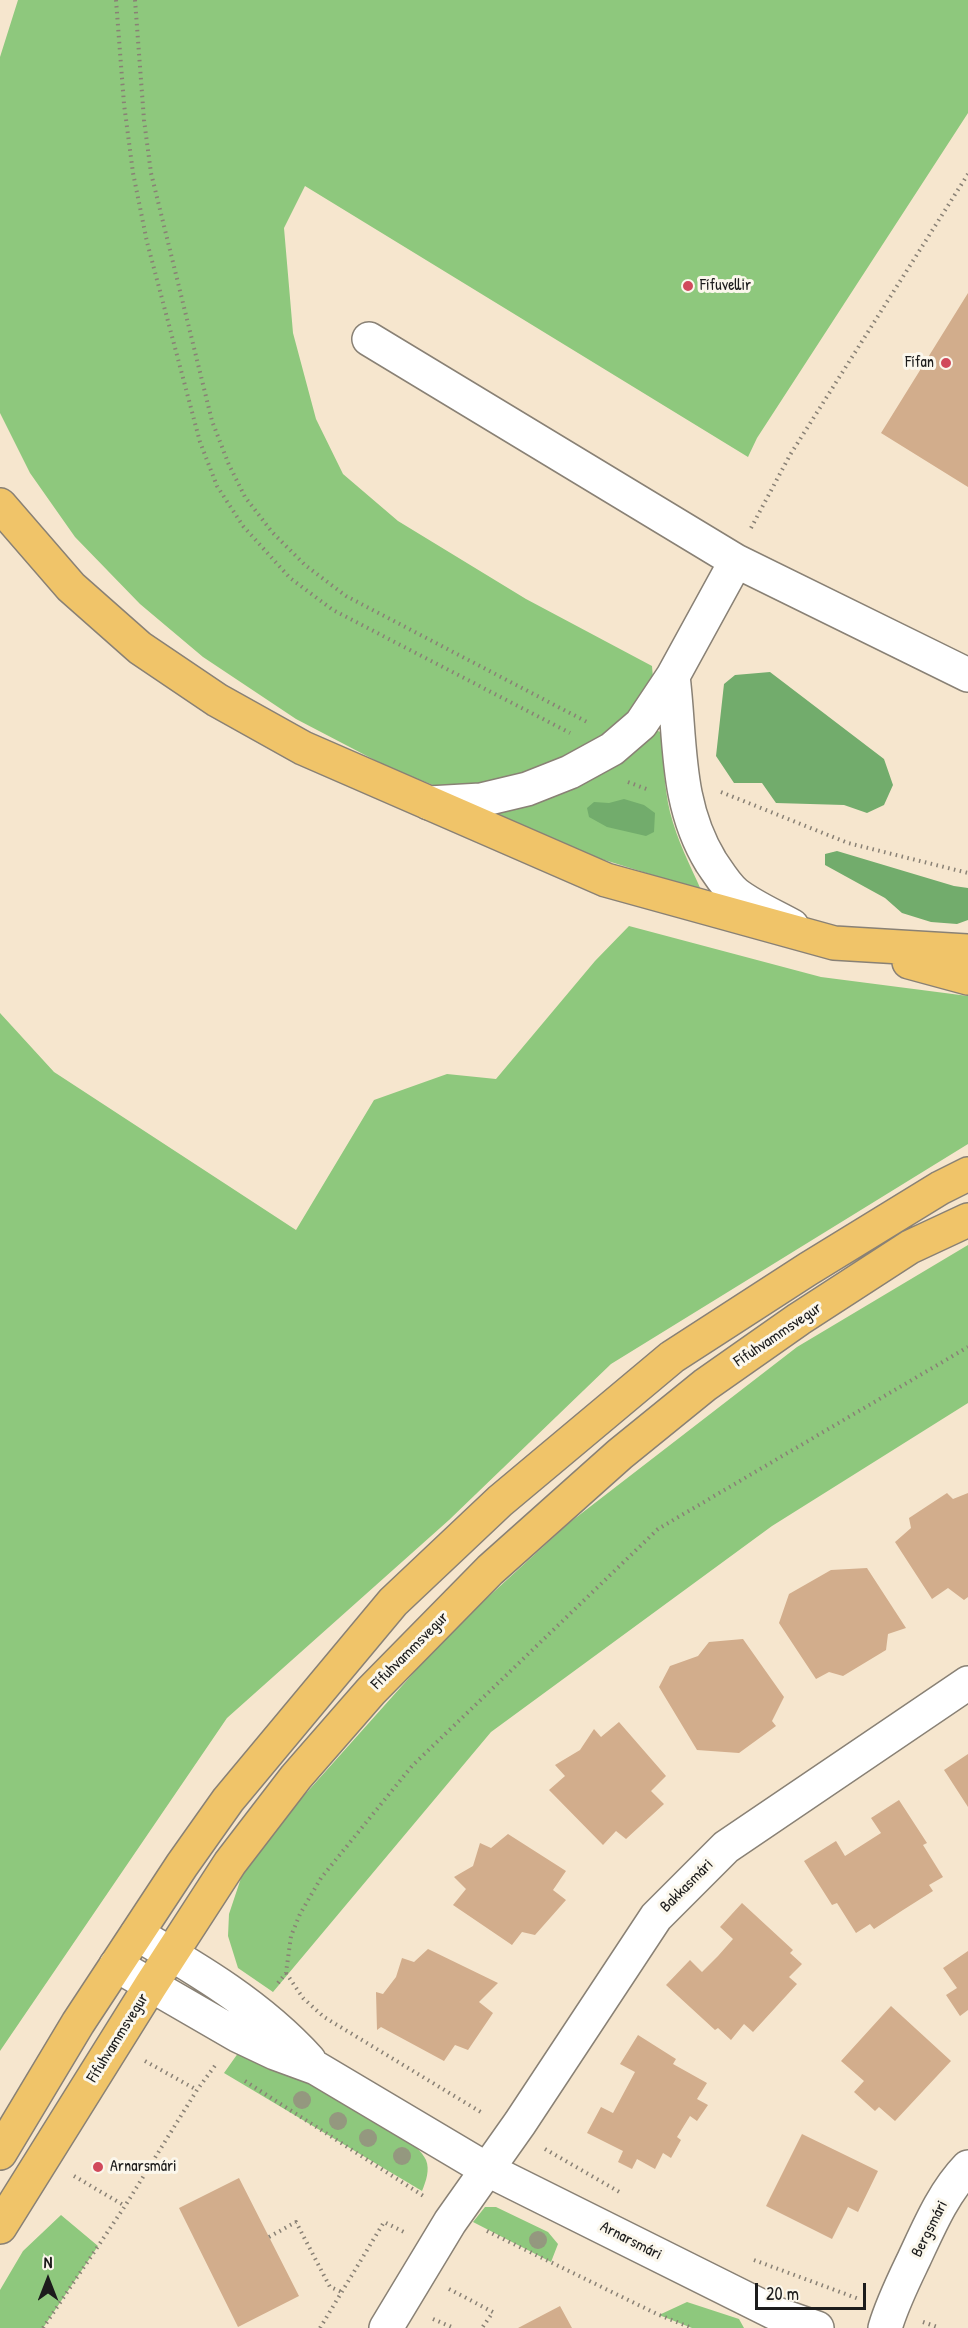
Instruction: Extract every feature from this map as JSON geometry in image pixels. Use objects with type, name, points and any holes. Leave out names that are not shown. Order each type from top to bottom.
[{"type":"main road","points":[[0,505],[71,587],[140,648],[216,700],[303,748],[606,880],[824,941],[968,978]]},
{"type":"main road","points":[[824,941],[968,951]]},
{"type":"main road","points":[[0,2153],[78,2023],[228,1800],[393,1602],[500,1500],[672,1357],[818,1263],[940,1188],[968,1174]]},
{"type":"main road","points":[[910,1247],[930,1223],[968,1196]]},
{"type":"main road","name":"Fífuhvammsvegur","points":[[0,2227],[230,1863],[296,1777],[371,1691],[490,1570],[620,1454],[705,1385],[799,1319],[910,1247],[968,1220]]},
{"type":"street","points":[[369,339],[736,561],[968,675]]},
{"type":"street","points":[[429,803],[482,800],[526,789],[570,772],[612,749],[642,724],[673,676],[736,561]]},
{"type":"street","points":[[673,676],[681,780],[690,818],[700,843],[717,871],[735,893],[824,941]]},
{"type":"street","name":"Bakkasmári","points":[[486,2169],[514,2132],[656,1917],[726,1847],[968,1683]]},
{"type":"street","points":[[137,1934],[230,1990],[287,2036],[316,2067]]},
{"type":"street","name":"Arnarsmári","points":[[116,1965],[237,2035],[275,2053],[316,2067],[486,2169],[775,2321],[817,2328]]},
{"type":"street","name":"Bergsmári","points":[[887,2319],[936,2213],[957,2178],[968,2168]]},
{"type":"street","points":[[386,2328],[450,2222],[486,2169]]},
{"type":"path","points":[[116,0],[124,104],[133,173],[147,242],[200,442],[217,486],[243,526],[290,578],[333,610],[576,737]]},
{"type":"path","points":[[135,0],[144,120],[151,173],[212,421],[229,465],[245,497],[272,532],[305,565],[346,596],[590,724]]},
{"type":"path","points":[[736,561],[746,537],[790,455],[968,174]]},
{"type":"path","points":[[622,779],[653,791]]},
{"type":"path","points":[[730,796],[848,843],[968,873]]},
{"type":"path","points":[[275,1986],[286,1973],[291,1936],[300,1914],[321,1878],[412,1766],[658,1529],[968,1347]]},
{"type":"path","points":[[286,1973],[303,1998],[324,2017],[625,2196]]},
{"type":"path","points":[[43,2328],[222,2055]]},
{"type":"path","points":[[140,2059],[197,2090]]},
{"type":"path","points":[[73,2176],[125,2206]]},
{"type":"path","points":[[269,2236],[296,2222],[330,2287],[342,2292]]},
{"type":"path","points":[[320,2328],[384,2222],[412,2236]]},
{"type":"path","points":[[479,2237],[484,2229]]},
{"type":"path","points":[[749,2258],[887,2319],[940,2328]]},
{"type":"path","points":[[455,2280],[449,2290],[493,2312],[482,2328]]},
{"type":"green space","points":[[18,0],[968,0],[968,113],[757,438],[748,457],[305,186],[284,228],[293,333],[316,419],[343,474],[398,521],[526,599],[652,666],[653,678],[648,693],[615,729],[535,772],[497,782],[438,787],[388,767],[296,719],[203,657],[140,604],[75,537],[30,473],[0,413],[0,57]]},
{"type":"green space","points":[[770,672],[884,759],[893,785],[884,805],[867,813],[844,805],[776,803],[762,783],[734,783],[716,756],[724,684],[735,675]]},
{"type":"green space","points":[[653,729],[663,733],[664,772],[670,812],[701,890],[598,858],[494,815]]},
{"type":"green space","points":[[624,799],[644,805],[655,813],[654,832],[646,836],[607,827],[589,817],[587,808],[594,802],[609,803]]},
{"type":"green space","points":[[837,851],[954,886],[968,888],[968,920],[957,924],[931,922],[902,913],[885,898],[825,865],[825,854]]},
{"type":"green space","points":[[629,926],[821,977],[968,996],[968,1144],[611,1364],[449,1520],[227,1718],[0,2051],[0,1013],[54,1072],[296,1230],[374,1100],[447,1074],[496,1079],[595,961]]},
{"type":"green space","points":[[968,1245],[968,1403],[772,1526],[491,1732],[273,1992],[238,1968],[228,1936],[229,1914],[242,1875],[283,1819],[451,1631],[569,1523],[797,1347]]},
{"type":"green space","points":[[241,2049],[342,2099],[397,2132],[416,2147],[426,2160],[428,2172],[422,2191],[224,2073]]},
{"type":"green space","points":[[485,2207],[496,2207],[548,2232],[558,2244],[551,2262],[473,2222]]},
{"type":"green space","points":[[61,2215],[98,2246],[43,2328],[0,2328],[0,2290],[23,2251]]},
{"type":"green space","points":[[687,2302],[739,2319],[744,2328],[692,2328],[659,2315]]},
{"type":"building","name":"Fífan","points":[[968,293],[968,487],[881,433]]},
{"type":"building","points":[[947,1493],[953,1499],[968,1493],[968,1597],[964,1600],[948,1588],[932,1599],[895,1542],[911,1528],[909,1518]]},
{"type":"building","points":[[867,1568],[906,1628],[888,1634],[886,1650],[843,1676],[829,1672],[816,1679],[779,1623],[789,1594],[831,1570]]},
{"type":"building","points":[[743,1639],[784,1697],[772,1721],[776,1726],[739,1753],[697,1750],[659,1687],[670,1666],[698,1656],[709,1642]]},
{"type":"building","points":[[619,1722],[666,1776],[651,1791],[664,1804],[626,1839],[616,1831],[603,1845],[549,1790],[565,1776],[555,1765],[580,1750],[594,1729],[601,1737]]},
{"type":"building","points":[[968,1754],[968,1807],[944,1770]]},
{"type":"building","points":[[899,1800],[927,1843],[923,1845],[943,1877],[929,1885],[933,1891],[874,1929],[870,1924],[856,1933],[837,1903],[832,1905],[804,1861],[836,1841],[845,1856],[881,1833],[871,1818]]},
{"type":"building","points":[[508,1834],[566,1871],[553,1890],[566,1900],[535,1935],[522,1932],[512,1945],[453,1905],[466,1889],[454,1877],[473,1866],[480,1843],[491,1848]]},
{"type":"building","points":[[742,1903],[793,1950],[790,1953],[802,1964],[789,1977],[797,1984],[753,2032],[744,2024],[731,2040],[718,2028],[715,2030],[666,1985],[690,1960],[702,1972],[718,1956],[733,1939],[720,1927]]},
{"type":"building","points":[[428,1949],[498,1983],[479,2002],[493,2013],[468,2050],[455,2045],[444,2061],[381,2027],[377,2030],[376,1992],[383,1994],[396,1977],[402,1958],[414,1962]]},
{"type":"building","points":[[968,1951],[968,2010],[960,2016],[946,1995],[957,1988],[943,1968]]},
{"type":"building","points":[[891,2006],[951,2061],[895,2121],[879,2107],[875,2111],[854,2092],[864,2081],[841,2061]]},
{"type":"building","points":[[638,2035],[676,2059],[673,2064],[707,2083],[697,2099],[708,2105],[697,2121],[690,2116],[677,2137],[681,2140],[671,2158],[663,2153],[655,2169],[637,2159],[632,2169],[618,2162],[623,2151],[587,2133],[601,2107],[613,2113],[635,2072],[620,2064]]},
{"type":"building","points":[[802,2134],[878,2171],[858,2212],[848,2207],[832,2239],[766,2206]]},
{"type":"building","points":[[239,2178],[299,2296],[238,2327],[179,2208]]},
{"type":"building","points":[[560,2306],[572,2328],[518,2328]]},
{"type":"place","name":"Fífuvellir","points":[[688,286]]},
{"type":"place","name":"Fífan","points":[[946,363]]},
{"type":"place","name":"Arnarsmári","points":[[98,2167]]}]
